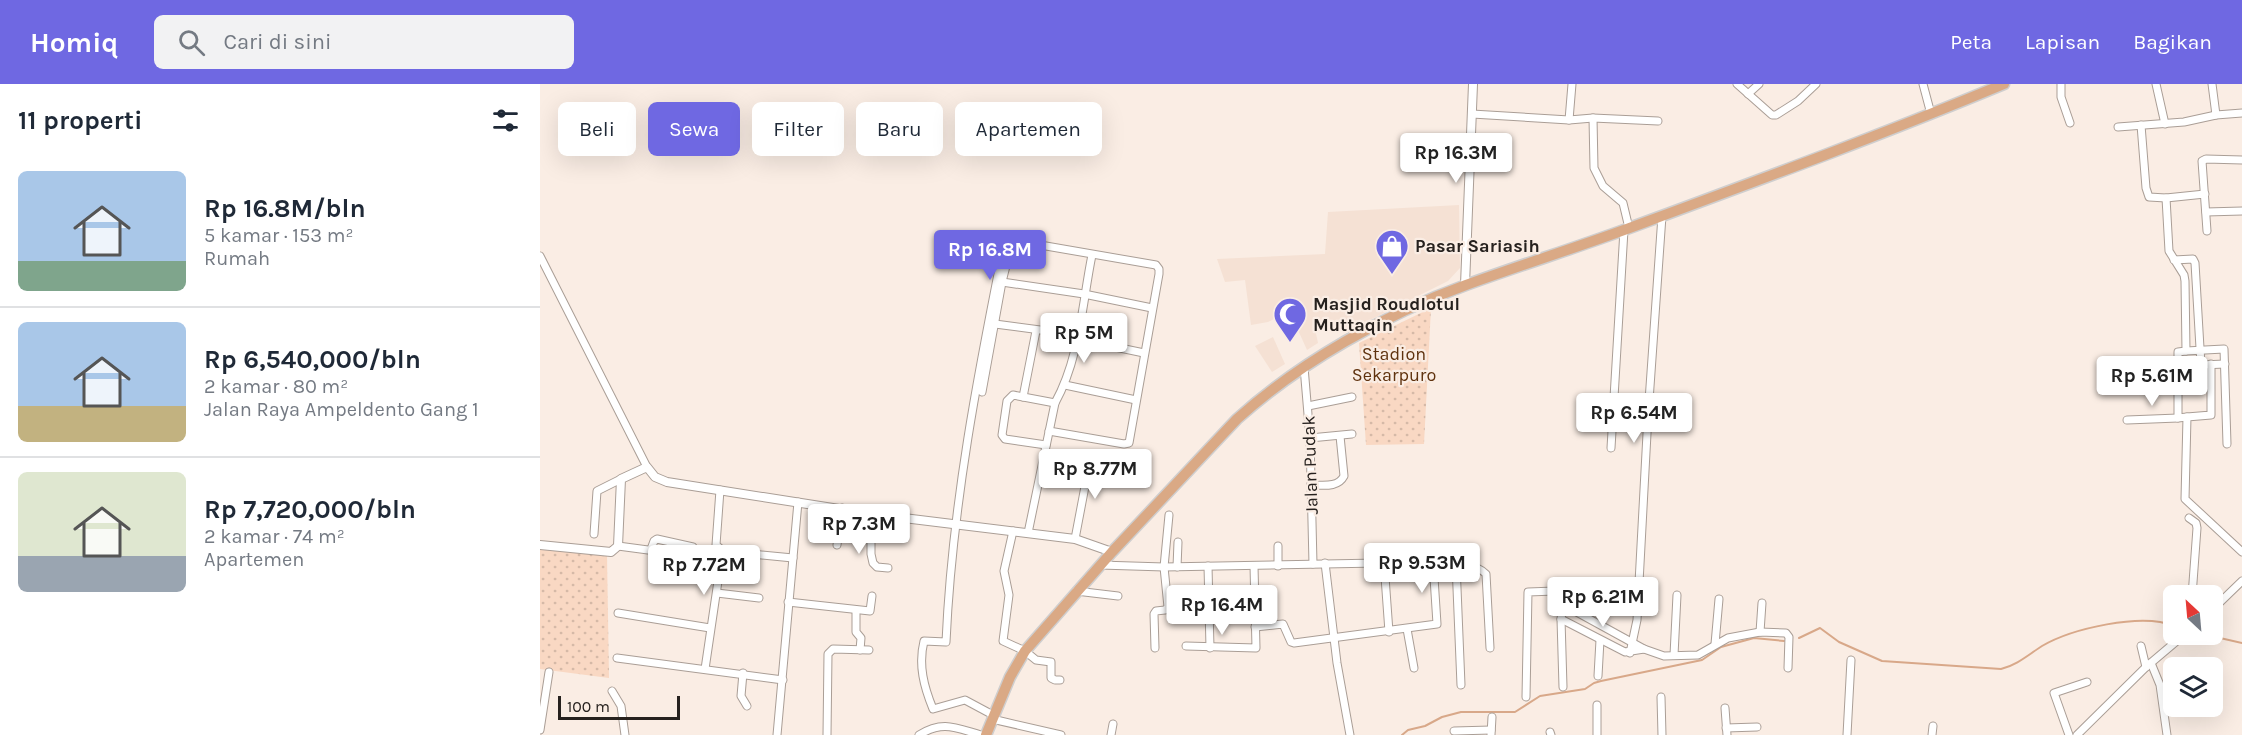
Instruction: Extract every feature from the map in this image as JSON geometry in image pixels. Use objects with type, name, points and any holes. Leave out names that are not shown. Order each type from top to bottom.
[{"type":"main road","points":[[986,735],[1017,663],[1076,591],[1237,419],[1305,367],[1397,315],[1465,285],[1662,216],[2004,84]]},
{"type":"street","points":[[1465,285],[1473,84]]},
{"type":"street","points":[[1569,120],[1572,84]]},
{"type":"street","points":[[1737,84],[1772,115],[1776,115],[1798,101],[1816,84]]},
{"type":"street","points":[[1748,94],[1759,84]]},
{"type":"street","points":[[1923,84],[1931,114]]},
{"type":"street","points":[[2061,84],[2064,108],[2070,123]]},
{"type":"street","points":[[2156,84],[2165,124]]},
{"type":"street","points":[[2212,84],[2216,115]]},
{"type":"street","points":[[2118,127],[2165,124],[2242,113]]},
{"type":"street","points":[[1472,114],[1569,120],[1593,118],[1658,121]]},
{"type":"street","points":[[1593,118],[1594,168],[1604,186],[1623,203],[1626,229],[1611,448]]},
{"type":"street","points":[[2141,125],[2146,194],[2150,197],[2166,198],[2205,194]]},
{"type":"street","points":[[2207,231],[2203,160],[2242,160]]},
{"type":"street","points":[[2166,198],[2169,251],[2184,275],[2185,281],[2186,351]]},
{"type":"street","points":[[2206,212],[2242,211]]},
{"type":"street","points":[[1630,652],[1637,621],[1647,426],[1662,216]]},
{"type":"street","points":[[1005,240],[973,403],[956,525],[946,642],[923,642],[922,677],[933,709],[937,710],[963,700],[992,717],[1056,734]]},
{"type":"street","points":[[982,392],[1002,282],[1013,242],[1158,267],[1159,274],[1129,443],[1049,431]]},
{"type":"street","points":[[1028,533],[1055,403],[1065,385],[1078,337],[1092,255]]},
{"type":"street","points":[[540,256],[647,466],[655,477],[667,482],[871,514],[1075,539],[1112,552]]},
{"type":"street","points":[[2174,260],[2195,261],[2201,364]]},
{"type":"street","points":[[1002,282],[1084,294],[1152,309]]},
{"type":"street","points":[[995,324],[1078,337],[1144,353]]},
{"type":"street","points":[[1023,397],[1036,331]]},
{"type":"street","points":[[2178,418],[2178,352],[2224,349],[2227,444]]},
{"type":"street","points":[[2211,364],[2211,415]]},
{"type":"street","points":[[2178,366],[2225,364]]},
{"type":"street","name":"Jalan Pudak","points":[[1305,367],[1310,438],[1313,564]]},
{"type":"street","points":[[1065,385],[1136,400]]},
{"type":"street","points":[[1046,445],[1010,440],[1002,435],[1009,397],[1013,395],[1055,403]]},
{"type":"street","points":[[1308,406],[1352,396]]},
{"type":"street","points":[[2127,420],[2227,415]]},
{"type":"street","points":[[2187,417],[2186,498],[2242,552]]},
{"type":"street","points":[[1310,438],[1352,434]]},
{"type":"street","points":[[1311,485],[1336,484],[1342,481],[1344,476],[1340,436]]},
{"type":"street","points":[[1075,539],[1091,455]]},
{"type":"street","points":[[594,534],[597,491],[647,466]]},
{"type":"street","points":[[615,549],[621,479]]},
{"type":"street","points":[[705,669],[723,556],[716,545],[720,490]]},
{"type":"street","points":[[779,734],[788,602],[798,502]]},
{"type":"street","points":[[837,545],[842,508]]},
{"type":"street","points":[[871,514],[872,560],[877,567],[888,568]]},
{"type":"street","points":[[1155,648],[1154,614],[1168,607],[1164,567],[1169,515]]},
{"type":"street","points":[[2189,518],[2196,523],[2193,585]]},
{"type":"street","points":[[1013,531],[1004,571],[1010,595],[1002,641],[1025,651],[1036,660],[1051,662],[1052,678],[1060,680]]},
{"type":"street","points":[[540,545],[648,550],[657,539],[693,547],[699,558],[723,556],[793,558]]},
{"type":"street","points":[[1177,567],[1178,542]]},
{"type":"street","points":[[1278,546],[1278,566]]},
{"type":"street","points":[[1100,565],[1177,567],[1433,562],[1481,569],[1486,574],[1490,648]]},
{"type":"street","points":[[1255,627],[1283,624],[1291,642],[1389,632],[1437,624],[1433,562]]},
{"type":"street","points":[[1325,563],[1350,735]]},
{"type":"street","points":[[1384,564],[1389,632]]},
{"type":"street","points":[[1456,564],[1461,685]]},
{"type":"street","points":[[1208,566],[1210,648]]},
{"type":"street","points":[[1186,646],[1256,648],[1254,566]]},
{"type":"street","points":[[2223,599],[2242,581]]},
{"type":"street","points":[[1076,591],[1118,597]]},
{"type":"street","points":[[1526,697],[1528,592],[1561,593],[1564,596],[1562,604],[1563,687]]},
{"type":"street","points":[[717,593],[759,598]]},
{"type":"street","points":[[1674,655],[1677,595]]},
{"type":"street","points":[[788,602],[871,610],[872,596]]},
{"type":"street","points":[[1715,644],[1719,599]]},
{"type":"street","points":[[1760,632],[1762,603]]},
{"type":"street","points":[[1562,604],[1644,649],[1664,656],[1698,655],[1728,638],[1760,632],[1788,634],[1788,668]]},
{"type":"street","points":[[856,610],[856,632],[861,638],[860,650]]},
{"type":"street","points":[[618,613],[710,628]]},
{"type":"street","points":[[1562,619],[1625,652],[1644,649]]},
{"type":"street","points":[[1407,629],[1414,668]]},
{"type":"street","points":[[1598,676],[1600,640]]},
{"type":"street","points":[[2077,735],[2172,645]]},
{"type":"street","points":[[2141,646],[2160,685],[2167,735]]},
{"type":"street","points":[[827,735],[828,654],[833,649],[869,650]]},
{"type":"street","points":[[617,658],[783,680]]},
{"type":"street","points":[[1847,735],[1851,660]]},
{"type":"street","points":[[540,730],[549,672]]},
{"type":"street","points":[[743,674],[741,696],[747,706]]},
{"type":"street","points":[[2069,735],[2054,693],[2087,682]]},
{"type":"street","points":[[612,691],[621,706],[625,735]]},
{"type":"street","points":[[1661,697],[1662,735]]},
{"type":"street","points":[[1597,705],[1597,735]]},
{"type":"street","points":[[1725,708],[1727,732],[1757,727]]},
{"type":"street","points":[[1455,731],[1491,733],[1492,717]]},
{"type":"street","points":[[1111,735],[1113,724]]},
{"type":"street","points":[[919,735],[941,726],[949,726],[981,735]]},
{"type":"street","points":[[1932,735],[1933,726]]},
{"type":"shaded area","name":"Pasar Sariasih","points":[[1459,205],[1460,268],[1448,281],[1346,332],[1341,319],[1315,329],[1318,343],[1307,350],[1298,330],[1278,317],[1268,322],[1251,325],[1245,280],[1225,282],[1217,259],[1325,254],[1328,212]]},
{"type":"shaded area","points":[[1273,337],[1285,364],[1272,372],[1255,346]]},
{"type":"green space","name":"Stadion Sekarpuro","points":[[1431,308],[1424,444],[1366,445],[1359,343]]},
{"type":"green space","points":[[540,549],[607,555],[609,678],[540,669]]},
{"type":"waterway","points":[[1799,638],[1820,628],[1839,642],[1882,661],[2001,669],[2042,646],[2070,634],[2107,624],[2144,621],[2163,623]]},
{"type":"waterway","points":[[1402,735],[1408,730],[1461,712],[1515,712],[1540,696],[1585,689],[1601,681],[1702,660],[1721,647],[1754,638],[1784,641]]},
{"type":"waterway","points":[[2223,639],[2242,643]]},
{"type":"place","name":"Pasar Sariasih","points":[[1392,275]]},
{"type":"place","name":"Masjid Roudlotul Muttaqin","points":[[1290,343]]}]
